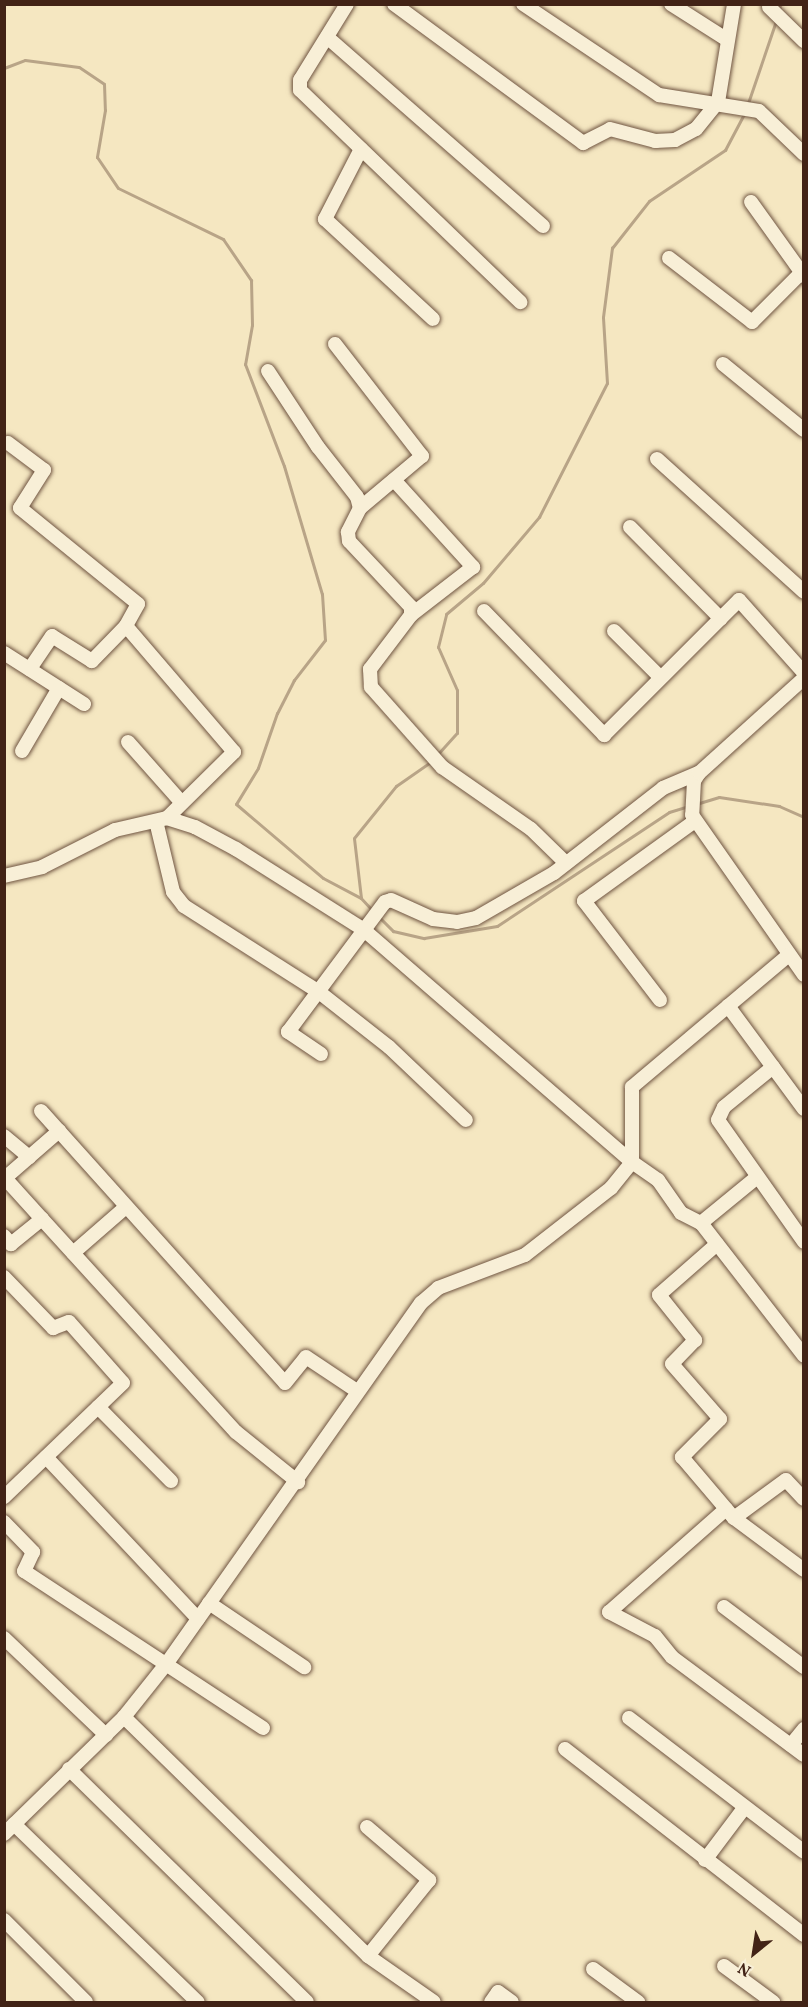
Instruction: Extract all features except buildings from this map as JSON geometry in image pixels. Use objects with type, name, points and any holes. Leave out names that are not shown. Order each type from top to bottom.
[{"type":"street","points":[[347,4],[300,80],[300,90],[520,302]]},
{"type":"street","points":[[394,4],[583,143],[610,129],[655,141],[675,141],[696,129],[723,103],[726,39],[734,4]]},
{"type":"street","points":[[523,4],[659,95],[723,103],[759,111],[804,154]]},
{"type":"street","points":[[671,4],[726,39]]},
{"type":"street","points":[[769,7],[804,41]]},
{"type":"street","points":[[327,37],[543,226]]},
{"type":"street","points":[[361,148],[325,219],[433,319]]},
{"type":"street","points":[[669,258],[752,322],[803,273],[751,202]]},
{"type":"street","points":[[335,344],[422,456],[360,508],[348,532],[350,540],[404,595],[411,615]]},
{"type":"street","points":[[723,364],[804,430]]},
{"type":"street","points":[[268,371],[318,447],[357,497],[360,508]]},
{"type":"street","points":[[8,443],[44,470],[20,508],[138,604],[126,626],[92,661],[52,636],[30,669]]},
{"type":"street","points":[[657,459],[804,592]]},
{"type":"street","points":[[394,480],[473,567],[411,615],[370,669],[368,679],[425,750],[442,767],[531,829],[566,863]]},
{"type":"street","points":[[630,527],[721,619]]},
{"type":"street","points":[[484,611],[604,735],[739,600],[804,673]]},
{"type":"street","points":[[126,626],[234,752],[182,803],[161,820]]},
{"type":"street","points":[[614,631],[661,678]]},
{"type":"street","points":[[4,653],[84,705]]},
{"type":"street","points":[[321,1054],[288,1032],[385,902],[391,900],[434,919],[458,922],[476,918],[566,863],[663,788],[696,777],[804,678]]},
{"type":"street","points":[[22,752],[59,688]]},
{"type":"street","points":[[128,742],[182,803]]},
{"type":"street","points":[[696,777],[694,818],[804,975]]},
{"type":"street","points":[[660,1000],[584,901],[694,818]]},
{"type":"street","points":[[161,820],[173,892],[184,906],[319,992],[389,1047],[466,1120]]},
{"type":"street","points":[[4,876],[42,867],[115,830],[161,820],[195,827],[367,927],[632,1162],[658,1180],[681,1213],[701,1224],[804,1356]]},
{"type":"street","points":[[198,2002],[9,1829],[124,1717],[167,1663],[298,1482],[357,1391],[421,1303],[438,1288],[525,1255],[611,1188],[632,1162],[632,1087],[789,955]]},
{"type":"street","points":[[728,1006],[804,1109]]},
{"type":"street","points":[[773,1067],[724,1107],[718,1120],[756,1178],[804,1242]]},
{"type":"street","points":[[41,1111],[285,1383],[306,1357],[357,1391]]},
{"type":"street","points":[[58,1131],[5,1178],[236,1432],[298,1482]]},
{"type":"street","points":[[4,1136],[29,1157]]},
{"type":"street","points":[[701,1224],[756,1178]]},
{"type":"street","points":[[73,1252],[126,1207]]},
{"type":"street","points":[[7,1243],[42,1219]]},
{"type":"street","points":[[717,1244],[659,1295],[695,1340],[672,1364],[720,1419],[682,1457],[730,1513],[804,1570]]},
{"type":"street","points":[[4,1277],[53,1328],[69,1322],[123,1383],[4,1497]]},
{"type":"street","points":[[98,1407],[171,1481]]},
{"type":"street","points":[[46,1457],[198,1619]]},
{"type":"street","points":[[804,1499],[786,1480],[730,1513],[609,1612],[656,1636],[672,1657],[804,1755]]},
{"type":"street","points":[[4,1522],[33,1552],[24,1571],[263,1728]]},
{"type":"street","points":[[209,1603],[304,1667]]},
{"type":"street","points":[[724,1607],[804,1666]]},
{"type":"street","points":[[4,1638],[106,1735]]},
{"type":"street","points":[[124,1717],[368,1956],[434,2002]]},
{"type":"street","points":[[629,1718],[804,1852]]},
{"type":"street","points":[[791,1745],[804,1729]]},
{"type":"street","points":[[565,1749],[804,1935]]},
{"type":"street","points":[[69,1769],[307,2002]]},
{"type":"street","points":[[705,1860],[746,1807]]},
{"type":"street","points":[[367,1827],[429,1880],[368,1956]]},
{"type":"street","points":[[4,1920],[86,2002]]},
{"type":"street","points":[[724,1966],[773,2002]]},
{"type":"street","points":[[593,1969],[638,2002]]},
{"type":"street","points":[[490,2002],[498,1992],[512,2002]]},
{"type":"waterway","points":[[779,12],[780,4]]},
{"type":"waterway","points":[[747,106],[776,21]]},
{"type":"waterway","points":[[4,68],[25,60],[79,67],[104,84],[105,110],[97,157],[118,188],[223,239],[251,280],[252,325],[245,364],[284,466],[322,594],[325,640],[294,680],[277,713],[258,768],[236,804],[323,878],[361,898]]},
{"type":"waterway","points":[[436,756],[457,733],[457,690],[438,647],[446,614],[483,583],[539,517],[607,383],[603,317],[612,248],[649,201],[725,150],[745,112]]},
{"type":"waterway","points":[[372,910],[361,898],[354,838],[396,786],[432,761]]},
{"type":"waterway","points":[[696,804],[719,797],[779,806],[804,817]]},
{"type":"waterway","points":[[379,917],[393,931],[424,938],[497,926],[669,812],[689,806]]}]
